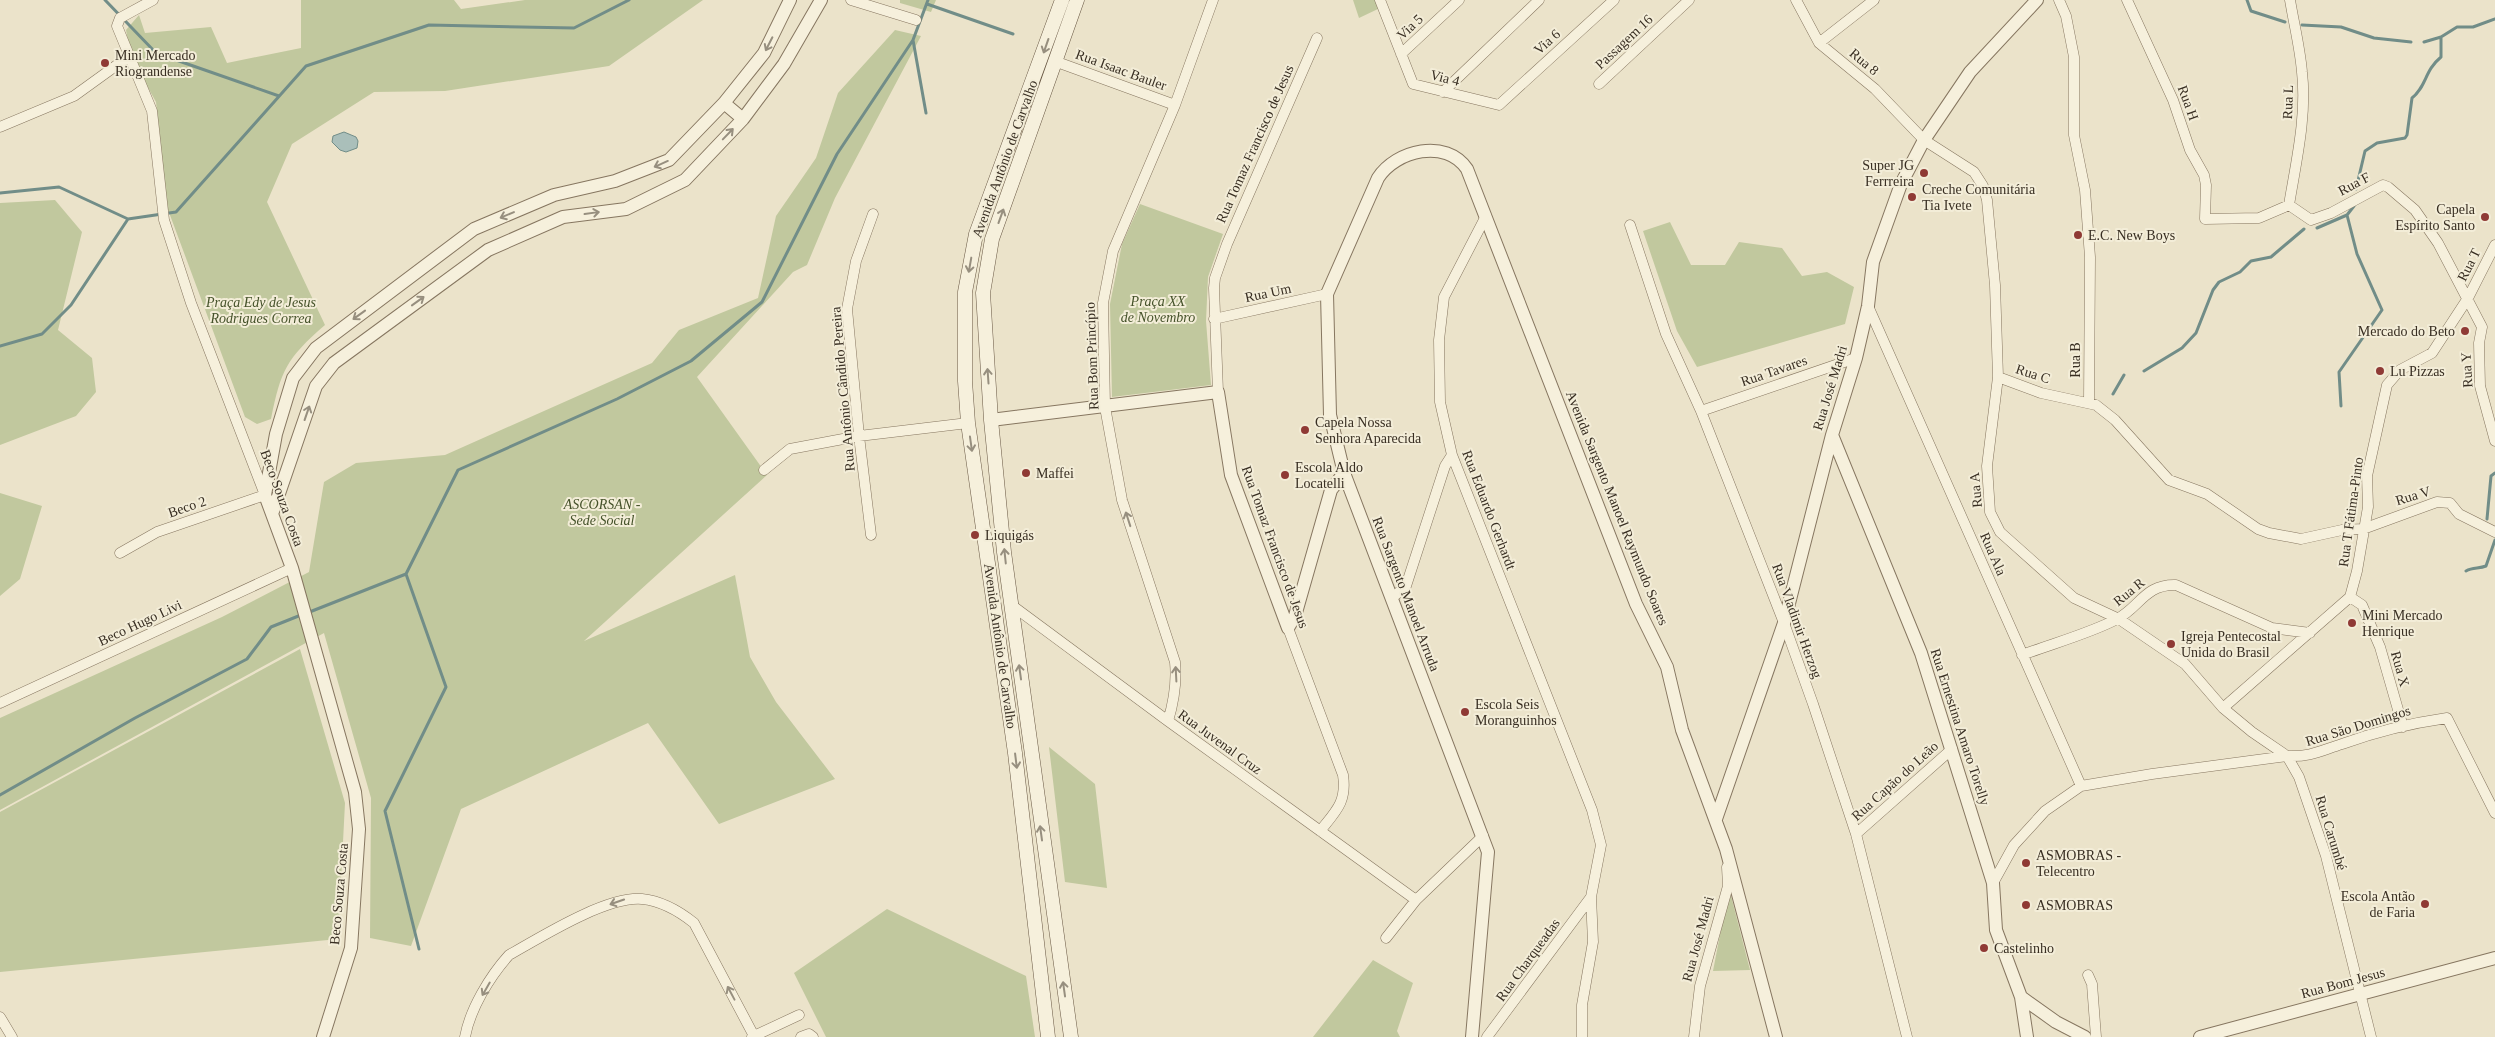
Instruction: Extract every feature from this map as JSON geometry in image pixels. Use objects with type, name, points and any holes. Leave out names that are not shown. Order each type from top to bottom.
[{"type":"main road","name":"Avenida Antônio de Carvalho","points":[[1048,1037],[1015,753],[968,423],[965,292],[976,234],[1062,0]]},
{"type":"main road","name":"Avenida Antônio de Carvalho","points":[[1071,1037],[1010,604],[991,420],[983,293],[992,239],[1057,62],[1077,0]]},
{"type":"main road","points":[[966,400],[976,417],[991,420]]},
{"type":"main road","points":[[968,423],[985,427],[994,447]]},
{"type":"street","name":"Beco Souza Costa","points":[[153,0],[140,6],[117,22],[116,26],[152,111],[164,220],[191,303],[292,568],[355,792],[359,829],[351,948],[323,1037]]},
{"type":"street","points":[[265,494],[276,434],[293,378],[316,348],[474,229],[554,195],[615,181],[669,160],[724,104],[764,53],[790,0]]},
{"type":"street","points":[[272,514],[316,386],[334,363],[488,250],[563,217],[626,209],[685,180],[743,118],[784,64],[821,0]]},
{"type":"street","points":[[851,0],[916,20]]},
{"type":"street","name":"Rua Bom Princípio","points":[[1168,721],[1174,700],[1177,678],[1175,662],[1122,500],[1105,407],[1103,302],[1113,251],[1175,104],[1213,0]]},
{"type":"street","name":"Via 4","points":[[1380,0],[1413,84],[1499,105]]},
{"type":"street","name":"Via 5","points":[[1401,54],[1459,0]]},
{"type":"street","points":[[1443,92],[1538,0]]},
{"type":"street","name":"Via 6","points":[[1499,105],[1614,0]]},
{"type":"street","name":"Passagem 16","points":[[1599,84],[1689,0]]},
{"type":"street","name":"Rua 8","points":[[1796,0],[1819,43],[1875,89],[1924,140]]},
{"type":"street","points":[[1819,43],[1874,0]]},
{"type":"street","name":"Rua José Madri","points":[[1716,819],[1784,623],[1832,435],[1856,358],[1868,306],[1873,262],[1901,184],[1924,140],[1970,72],[2037,0]]},
{"type":"street","name":"Rua B","points":[[2059,0],[2066,16],[2074,57],[2074,135],[2086,200],[2090,257],[2089,402]]},
{"type":"street","name":"Rua H","points":[[2127,0],[2173,100],[2190,150],[2204,175],[2206,185],[2204,219],[2258,218],[2289,205]]},
{"type":"street","name":"Rua L","points":[[2289,205],[2303,98],[2302,72],[2290,0]]},
{"type":"street","name":"Rua Tomaz Francisco de Jesus","points":[[1317,38],[1224,253],[1215,278],[1214,319],[1218,392],[1231,475],[1343,775],[1345,790],[1342,802],[1320,831]]},
{"type":"street","points":[[0,127],[74,96],[128,57]]},
{"type":"street","name":"Rua Isaac Bauler","points":[[1057,62],[1175,104]]},
{"type":"street","points":[[724,104],[743,118]]},
{"type":"street","name":"Rua A","points":[[1924,140],[1974,172],[1985,193],[1996,285],[1998,377],[1987,466],[1990,512],[2000,532],[2074,598],[2119,619],[2184,664],[2223,708],[2252,732],[2287,756]]},
{"type":"street","name":"Avenida Sargento Manoel Raymundo Soares","points":[[1385,166],[1406,154],[1444,152],[1454,156],[1467,169],[1636,604],[1667,668],[1682,730],[1726,849],[1776,1037]]},
{"type":"street","name":"Rua Sargento Manoel Arruda","points":[[1385,166],[1378,178],[1328,294],[1330,415],[1344,472],[1488,852],[1472,1037]]},
{"type":"street","name":"Rua F","points":[[2289,205],[2311,220],[2331,213],[2378,186],[2388,186],[2415,210],[2438,243],[2468,298]]},
{"type":"street","points":[[554,195],[563,217]]},
{"type":"street","name":"Rua Antônio Cândido Pereira","points":[[870,535],[847,309],[856,261],[873,214]]},
{"type":"street","name":"Rua Eduardo Gerhardt","points":[[1486,216],[1444,297],[1439,340],[1440,402],[1452,455],[1592,810],[1601,845],[1591,897]]},
{"type":"street","name":"Rua Vladimir Herzog","points":[[1630,225],[1666,334],[1701,411],[1784,623],[1856,834],[1908,1037]]},
{"type":"street","name":"Rua T","points":[[2468,298],[2495,245]]},
{"type":"street","name":"Rua Um","points":[[1214,319],[1328,294]]},
{"type":"street","name":"Rua Y","points":[[2468,298],[2482,327],[2479,343],[2480,386],[2495,441]]},
{"type":"street","name":"Rua T Fátima-Pinto","points":[[2350,597],[2357,571],[2368,507],[2367,476],[2387,385],[2400,370],[2430,354],[2468,298]]},
{"type":"street","name":"Rua Ala","points":[[1868,306],[2082,786]]},
{"type":"street","name":"Rua Tavares","points":[[1701,411],[1856,358]]},
{"type":"street","name":"Rua C","points":[[1998,377],[2041,393],[2089,402]]},
{"type":"street","points":[[991,420],[1218,392]]},
{"type":"street","points":[[2089,402],[2116,420],[2169,480],[2208,494],[2258,529],[2301,539],[2342,530],[2363,530]]},
{"type":"street","points":[[764,470],[790,449],[859,436],[968,423]]},
{"type":"street","name":"Rua Ernestina Amaro Torelly","points":[[1832,435],[1922,653],[1993,883],[1996,930],[2021,996],[2027,1037]]},
{"type":"street","points":[[1392,598],[1406,586],[1444,466],[1452,455]]},
{"type":"street","points":[[1288,628],[1295,616],[1331,490],[1344,472]]},
{"type":"street","name":"Beco 2","points":[[120,553],[157,532],[265,494]]},
{"type":"street","name":"Rua V","points":[[2363,530],[2437,502],[2450,503],[2459,514],[2495,532]]},
{"type":"street","name":"Beco Hugo Livi","points":[[0,704],[292,568]]},
{"type":"street","name":"Rua R","points":[[2022,655],[2119,619],[2146,594],[2157,587],[2176,585],[2272,628],[2310,633]]},
{"type":"street","points":[[2223,708],[2350,597]]},
{"type":"street","name":"Rua X","points":[[2350,597],[2362,605],[2380,647],[2402,726]]},
{"type":"street","name":"Rua Juvenal Cruz","points":[[1010,604],[1416,900]]},
{"type":"street","name":"Rua São Domingos","points":[[2082,786],[2152,774],[2287,756],[2305,757],[2402,726],[2447,718],[2495,813]]},
{"type":"street","name":"Rua Capão do Leão","points":[[1856,834],[1952,749]]},
{"type":"street","name":"Rua Carumbé","points":[[2287,756],[2299,777],[2326,856],[2371,1037]]},
{"type":"street","points":[[1993,883],[2014,845],[2044,811],[2082,786]]},
{"type":"street","points":[[1386,938],[1416,900],[1482,836]]},
{"type":"street","name":"Rua José Madri","points":[[1694,1037],[1700,986],[1728,886],[1726,849]]},
{"type":"street","points":[[1582,1037],[1582,1005],[1593,942],[1591,897]]},
{"type":"street","name":"Rua Charqueadas","points":[[1487,1037],[1591,897]]},
{"type":"street","points":[[465,1037],[473,1011],[500,964],[509,955],[601,908],[625,899],[643,899],[662,904],[679,911],[694,923],[753,1037],[799,1015]]},
{"type":"street","name":"Rua Bom Jesus","points":[[2200,1037],[2495,958]]},
{"type":"street","points":[[2088,975],[2092,984],[2096,1037]]},
{"type":"street","points":[[2021,996],[2056,1022],[2085,1037]]},
{"type":"street","points":[[0,1017],[12,1037]]},
{"type":"street","points":[[801,1037],[808,1034],[813,1037]]},
{"type":"green space","name":"Praça Edy de Jesus Rodrigues Correa","points":[[301,0],[454,0],[461,9],[525,0],[703,0],[609,66],[445,91],[374,92],[292,144],[267,202],[325,325],[302,347],[287,366],[278,388],[271,419],[257,424],[245,417],[167,207],[156,102],[131,57],[126,30],[139,15],[145,33],[211,27],[227,63],[301,48]]},
{"type":"green space","points":[[900,0],[936,0],[931,12],[900,3]]},
{"type":"green space","points":[[1353,0],[1376,0],[1380,8],[1359,18]]},
{"type":"green space","name":"ASCORSAN - Sede Social","points":[[895,30],[921,36],[835,198],[807,265],[793,272],[697,377],[767,475],[584,641],[735,575],[750,657],[776,702],[835,779],[719,824],[648,723],[461,809],[411,946],[370,938],[371,798],[324,633],[0,810],[0,718],[222,617],[309,572],[324,482],[356,463],[445,455],[652,363],[679,330],[758,298],[776,216],[816,158],[838,93]]},
{"type":"green space","points":[[55,200],[82,232],[58,330],[92,358],[96,392],[76,416],[0,445],[0,203]]},
{"type":"green space","name":"Praça XX de Novembro","points":[[1140,204],[1223,234],[1208,277],[1206,321],[1211,385],[1112,397],[1110,304],[1122,244]]},
{"type":"green space","points":[[1670,222],[1691,265],[1725,265],[1739,242],[1782,248],[1802,276],[1827,272],[1854,287],[1845,324],[1697,367],[1677,331],[1643,231]]},
{"type":"green space","points":[[0,493],[42,506],[20,579],[0,596]]},
{"type":"green space","points":[[300,649],[345,803],[338,939],[0,972],[0,812]]},
{"type":"green space","points":[[1049,747],[1095,784],[1107,888],[1065,882]]},
{"type":"green space","points":[[1729,888],[1750,970],[1713,971]]},
{"type":"green space","points":[[887,909],[1026,976],[1035,1037],[826,1037],[794,973]]},
{"type":"green space","points":[[1373,960],[1413,983],[1397,1031],[1400,1037],[1313,1037]]},
{"type":"water","points":[[344,132],[356,137],[358,141],[357,148],[346,152],[340,150],[332,142],[333,136]]},
{"type":"waterway","points":[[105,0],[156,53],[279,96]]},
{"type":"waterway","points":[[0,193],[59,187],[128,219],[176,212],[306,66],[429,25],[574,28],[629,0]]},
{"type":"waterway","points":[[307,613],[406,574],[458,470],[617,399],[691,361],[762,302],[837,154],[913,40],[928,0]]},
{"type":"waterway","points":[[2247,0],[2251,11],[2285,22]]},
{"type":"waterway","points":[[927,4],[1013,34]]},
{"type":"waterway","points":[[2356,189],[2365,151],[2377,143],[2405,138],[2407,135],[2412,98],[2420,89],[2435,62],[2441,57],[2441,37],[2457,27],[2473,27],[2495,19]]},
{"type":"waterway","points":[[2302,25],[2341,27],[2374,38],[2411,42]]},
{"type":"waterway","points":[[2424,42],[2441,37]]},
{"type":"waterway","points":[[913,40],[926,113]]},
{"type":"waterway","points":[[2317,228],[2347,215],[2354,206]]},
{"type":"waterway","points":[[2341,406],[2339,372],[2382,310],[2357,254],[2347,215]]},
{"type":"waterway","points":[[0,346],[42,334],[71,305],[128,219]]},
{"type":"waterway","points":[[2144,371],[2182,348],[2196,333],[2213,290],[2219,282],[2240,272],[2251,261],[2271,257],[2304,229]]},
{"type":"waterway","points":[[2113,394],[2124,375]]},
{"type":"waterway","points":[[2487,519],[2491,476],[2495,473]]},
{"type":"waterway","points":[[2466,571],[2486,566],[2495,540]]},
{"type":"waterway","points":[[406,574],[446,687],[385,811],[419,949]]},
{"type":"waterway","points":[[0,795],[135,718],[247,659],[271,627],[301,615]]},
{"type":"place","name":"Mini Mercado Riograndense","points":[[105,63]]},
{"type":"place","name":"Super JG Ferrreira","points":[[1924,173]]},
{"type":"place","name":"Creche Comunitária Tia Ivete","points":[[1912,197]]},
{"type":"place","name":"Capela Espírito Santo","points":[[2485,217]]},
{"type":"place","name":"E.C. New Boys","points":[[2078,235]]},
{"type":"place","name":"Mercado do Beto","points":[[2465,331]]},
{"type":"place","name":"Lu Pizzas","points":[[2380,371]]},
{"type":"place","name":"Capela Nossa Senhora Aparecida","points":[[1305,430]]},
{"type":"place","name":"Maffei","points":[[1026,473]]},
{"type":"place","name":"Escola Aldo Locatelli","points":[[1285,475]]},
{"type":"place","name":"Liquigás","points":[[975,535]]},
{"type":"place","name":"Mini Mercado Henrique","points":[[2352,623]]},
{"type":"place","name":"Igreja Pentecostal Unida do Brasil","points":[[2171,644]]},
{"type":"place","name":"Escola Seis Moranguinhos","points":[[1465,712]]},
{"type":"place","name":"ASMOBRAS - Telecentro","points":[[2026,863]]},
{"type":"place","name":"Escola Antão de Faria","points":[[2425,904]]},
{"type":"place","name":"ASMOBRAS","points":[[2026,905]]},
{"type":"place","name":"Castelinho","points":[[1984,948]]}]
